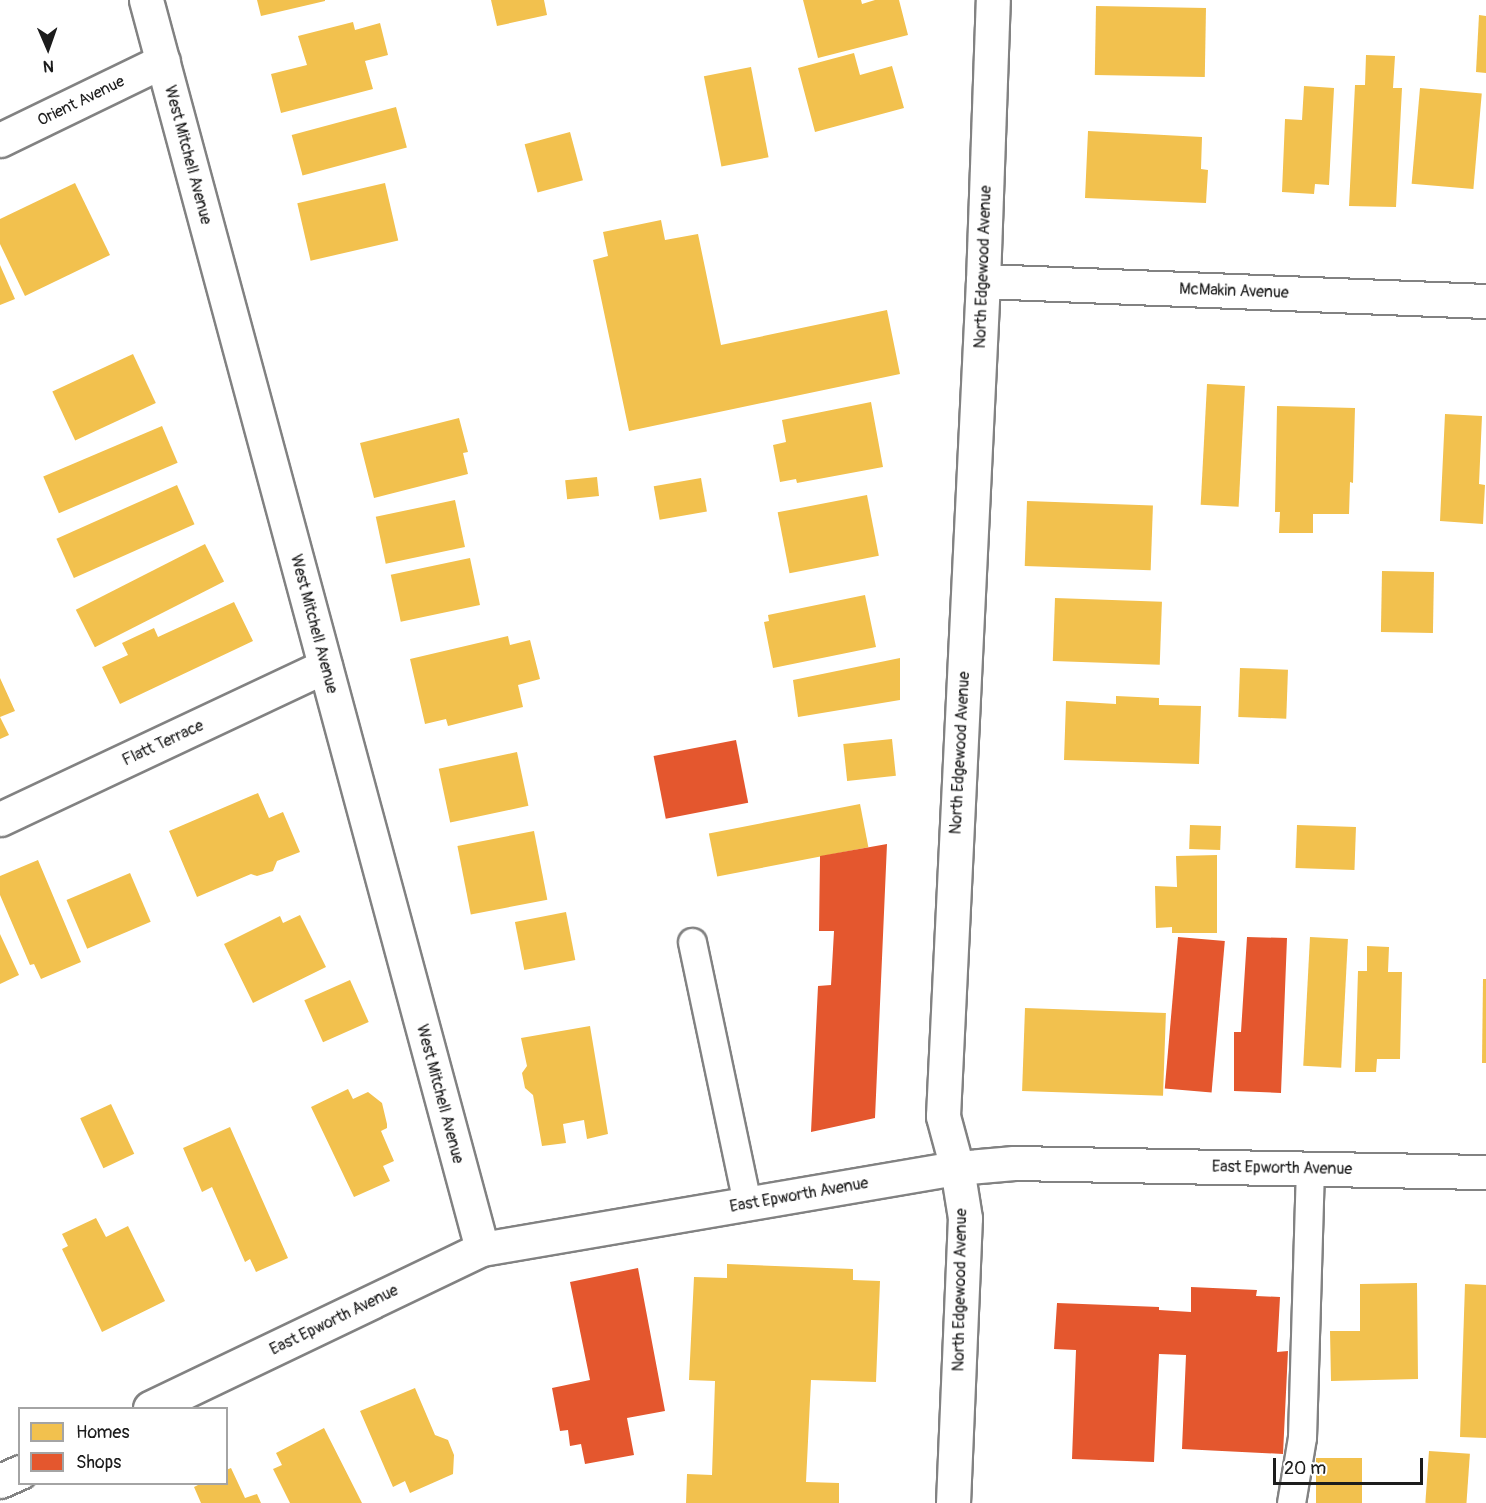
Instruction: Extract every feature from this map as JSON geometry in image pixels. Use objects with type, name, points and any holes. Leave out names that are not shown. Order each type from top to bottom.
[{"type":"street","name":"West Mitchell Avenue","points":[[146,0],[482,1249]]},
{"type":"street","name":"North Edgewood Avenue","points":[[953,1503],[965,1218],[957,1168],[943,1116],[983,281],[993,0]]},
{"type":"street","name":"Orient Avenue","points":[[0,140],[163,61]]},
{"type":"street","name":"McMakin Avenue","points":[[983,281],[1486,301]]},
{"type":"street","name":"Flatt Terrace","points":[[0,819],[325,666]]},
{"type":"street","name":"East Epworth Avenue","points":[[152,1407],[482,1249],[957,1168],[1014,1163],[1486,1172]]},
{"type":"street","points":[[0,1481],[18,1473]]},
{"type":"lane","points":[[692,942],[747,1204]]},
{"type":"lane","points":[[1291,1503],[1302,1437],[1310,1169]]},
{"type":"building: Homes","points":[[257,0],[325,0],[325,1],[261,16]]},
{"type":"building: Homes","points":[[491,0],[544,0],[547,15],[497,26]]},
{"type":"building: Homes","points":[[803,0],[861,0],[862,4],[875,0],[899,0],[908,35],[818,58]]},
{"type":"building: Homes","points":[[1096,6],[1206,8],[1205,77],[1095,75]]},
{"type":"building: Homes","points":[[1479,15],[1486,16],[1486,73],[1476,72]]},
{"type":"building: Homes","points":[[353,22],[355,30],[380,23],[388,55],[365,61],[373,89],[281,113],[271,74],[307,65],[298,36]]},
{"type":"building: Homes","points":[[854,53],[860,75],[892,66],[904,108],[815,132],[798,68]]},
{"type":"building: Homes","points":[[1366,55],[1395,56],[1393,88],[1402,88],[1396,207],[1349,206],[1355,85],[1365,85]]},
{"type":"building: Homes","points":[[751,67],[769,157],[721,166],[704,76]]},
{"type":"building: Homes","points":[[1304,86],[1334,88],[1329,185],[1315,184],[1314,194],[1282,192],[1285,119],[1302,120]]},
{"type":"building: Homes","points":[[1420,88],[1482,93],[1473,189],[1412,184]]},
{"type":"building: Homes","points":[[396,107],[407,148],[303,176],[292,135]]},
{"type":"building: Homes","points":[[1088,131],[1202,137],[1201,169],[1208,170],[1206,203],[1085,198]]},
{"type":"building: Homes","points":[[570,132],[583,180],[538,192],[525,144]]},
{"type":"building: Homes","points":[[75,183],[110,255],[25,296],[0,244],[0,219]]},
{"type":"building: Homes","points":[[385,183],[398,240],[311,261],[297,203]]},
{"type":"building: Homes","points":[[661,220],[665,240],[698,234],[721,345],[887,310],[900,374],[629,431],[593,260],[608,256],[603,232]]},
{"type":"building: Homes","points":[[0,265],[15,299],[0,305]]},
{"type":"building: Homes","points":[[133,354],[156,403],[75,441],[52,392]]},
{"type":"building: Homes","points":[[1207,384],[1245,386],[1239,507],[1201,505]]},
{"type":"building: Homes","points":[[871,402],[883,467],[797,483],[796,479],[780,482],[773,445],[786,442],[782,420]]},
{"type":"building: Homes","points":[[1277,406],[1355,408],[1353,483],[1350,482],[1349,514],[1313,514],[1313,533],[1279,533],[1280,512],[1275,512]]},
{"type":"building: Homes","points":[[1445,414],[1482,416],[1479,484],[1485,485],[1483,524],[1440,521]]},
{"type":"building: Homes","points":[[459,418],[468,452],[463,453],[468,474],[374,498],[360,443]]},
{"type":"building: Homes","points":[[162,426],[178,463],[59,513],[43,476]]},
{"type":"building: Homes","points":[[597,477],[599,496],[567,499],[565,480]]},
{"type":"building: Homes","points":[[701,478],[707,511],[660,520],[654,486]]},
{"type":"building: Homes","points":[[177,485],[194,524],[74,578],[56,539]]},
{"type":"building: Homes","points":[[867,495],[879,556],[790,573],[778,512]]},
{"type":"building: Homes","points":[[455,500],[465,547],[386,564],[376,517]]},
{"type":"building: Homes","points":[[1027,501],[1153,505],[1151,570],[1025,566]]},
{"type":"building: Homes","points":[[205,544],[224,581],[95,647],[76,610]]},
{"type":"building: Homes","points":[[470,558],[480,605],[401,622],[391,575]]},
{"type":"building: Homes","points":[[1382,571],[1434,572],[1433,633],[1381,632]]},
{"type":"building: Homes","points":[[865,595],[876,647],[773,668],[764,622],[769,621],[768,615]]},
{"type":"building: Homes","points":[[1055,598],[1162,602],[1160,665],[1053,661]]},
{"type":"building: Homes","points":[[234,602],[253,641],[120,704],[102,667],[128,655],[122,643],[154,628],[158,637]]},
{"type":"building: Homes","points":[[508,636],[510,645],[530,640],[540,679],[518,685],[523,707],[448,726],[446,719],[425,724],[410,659]]},
{"type":"building: Homes","points":[[900,658],[900,700],[798,717],[793,680]]},
{"type":"building: Homes","points":[[1240,668],[1288,670],[1286,719],[1238,717]]},
{"type":"building: Homes","points":[[0,678],[15,711],[0,717]]},
{"type":"building: Homes","points":[[1116,696],[1159,698],[1159,705],[1201,706],[1199,764],[1064,760],[1066,701],[1116,704]]},
{"type":"building: Homes","points":[[0,717],[9,735],[0,739]]},
{"type":"building: Homes","points":[[892,739],[896,776],[847,781],[843,744]]},
{"type":"building: Homes","points":[[517,752],[528,806],[450,822],[439,769]]},
{"type":"building: Homes","points":[[258,793],[269,818],[283,812],[300,852],[277,861],[273,871],[257,876],[251,874],[197,897],[169,831]]},
{"type":"building: Homes","points":[[860,804],[868,847],[717,877],[709,833]]},
{"type":"building: Homes","points":[[1190,825],[1221,826],[1220,850],[1189,849]]},
{"type":"building: Homes","points":[[1297,825],[1356,827],[1354,870],[1295,868]]},
{"type":"building: Homes","points":[[534,831],[547,900],[471,915],[457,846]]},
{"type":"building: Homes","points":[[1217,855],[1217,933],[1172,933],[1172,927],[1156,928],[1155,886],[1177,887],[1176,856]]},
{"type":"building: Homes","points":[[38,860],[81,962],[41,979],[34,964],[30,965],[0,895],[0,876]]},
{"type":"building: Homes","points":[[130,873],[151,922],[87,949],[66,900]]},
{"type":"building: Homes","points":[[566,912],[575,960],[524,970],[515,922]]},
{"type":"building: Homes","points":[[300,915],[326,967],[253,1003],[224,944],[280,916],[283,923]]},
{"type":"building: Homes","points":[[0,934],[19,975],[0,984]]},
{"type":"building: Homes","points":[[1310,937],[1348,939],[1341,1068],[1303,1066]]},
{"type":"building: Homes","points":[[1367,946],[1389,947],[1388,972],[1402,972],[1400,1059],[1377,1059],[1376,1072],[1355,1072],[1358,971],[1367,971]]},
{"type":"building: Homes","points":[[1483,979],[1486,979],[1486,1063],[1482,1063]]},
{"type":"building: Homes","points":[[350,980],[369,1022],[323,1042],[304,1000]]},
{"type":"building: Homes","points":[[1025,1008],[1166,1013],[1163,1096],[1022,1091]]},
{"type":"building: Homes","points":[[590,1026],[608,1134],[587,1139],[584,1120],[563,1124],[566,1143],[542,1146],[533,1095],[525,1088],[522,1073],[527,1066],[521,1038]]},
{"type":"building: Homes","points":[[348,1089],[353,1099],[368,1092],[382,1103],[387,1128],[381,1131],[394,1161],[383,1166],[390,1181],[354,1197],[311,1107]]},
{"type":"building: Homes","points":[[111,1104],[134,1154],[103,1168],[80,1118]]},
{"type":"building: Homes","points":[[230,1127],[288,1258],[256,1272],[250,1259],[245,1262],[212,1187],[202,1192],[183,1148]]},
{"type":"building: Homes","points":[[96,1218],[106,1237],[128,1226],[165,1301],[102,1332],[62,1249],[68,1246],[62,1234]]},
{"type":"building: Homes","points":[[727,1264],[853,1269],[853,1280],[880,1281],[876,1382],[811,1380],[806,1482],[839,1483],[839,1503],[686,1503],[687,1474],[712,1475],[715,1381],[689,1380],[694,1277],[727,1278]]},
{"type":"building: Homes","points":[[1417,1283],[1418,1379],[1331,1381],[1330,1331],[1360,1331],[1360,1284]]},
{"type":"building: Homes","points":[[1465,1284],[1486,1285],[1486,1438],[1460,1437]]},
{"type":"building: Homes","points":[[415,1388],[435,1435],[448,1440],[454,1455],[453,1474],[410,1493],[405,1481],[393,1487],[360,1411]]},
{"type":"building: Homes","points":[[324,1428],[362,1503],[290,1503],[273,1469],[282,1465],[276,1453]]},
{"type":"building: Homes","points":[[1429,1451],[1470,1454],[1466,1503],[1425,1503]]},
{"type":"building: Homes","points":[[1316,1458],[1362,1458],[1362,1503],[1316,1503]]},
{"type":"building: Homes","points":[[231,1468],[245,1498],[257,1494],[261,1503],[201,1503],[194,1487],[228,1485],[228,1469]]},
{"type":"building: Shops","points":[[736,740],[748,803],[666,819],[654,756]]},
{"type":"building: Shops","points":[[887,844],[875,1118],[811,1132],[818,986],[831,985],[834,931],[819,931],[820,856]]},
{"type":"building: Shops","points":[[1178,937],[1225,941],[1212,1093],[1165,1088]]},
{"type":"building: Shops","points":[[1247,937],[1287,938],[1281,1093],[1234,1091],[1234,1032],[1241,1032]]},
{"type":"building: Shops","points":[[638,1268],[665,1411],[627,1418],[634,1455],[585,1464],[581,1444],[570,1446],[568,1430],[560,1431],[552,1388],[590,1380],[570,1282]]},
{"type":"building: Shops","points":[[1191,1287],[1257,1290],[1256,1296],[1280,1297],[1277,1352],[1288,1351],[1283,1454],[1182,1449],[1186,1355],[1159,1354],[1154,1462],[1072,1459],[1076,1350],[1054,1349],[1057,1303],[1159,1307],[1159,1310],[1191,1312]]}]
